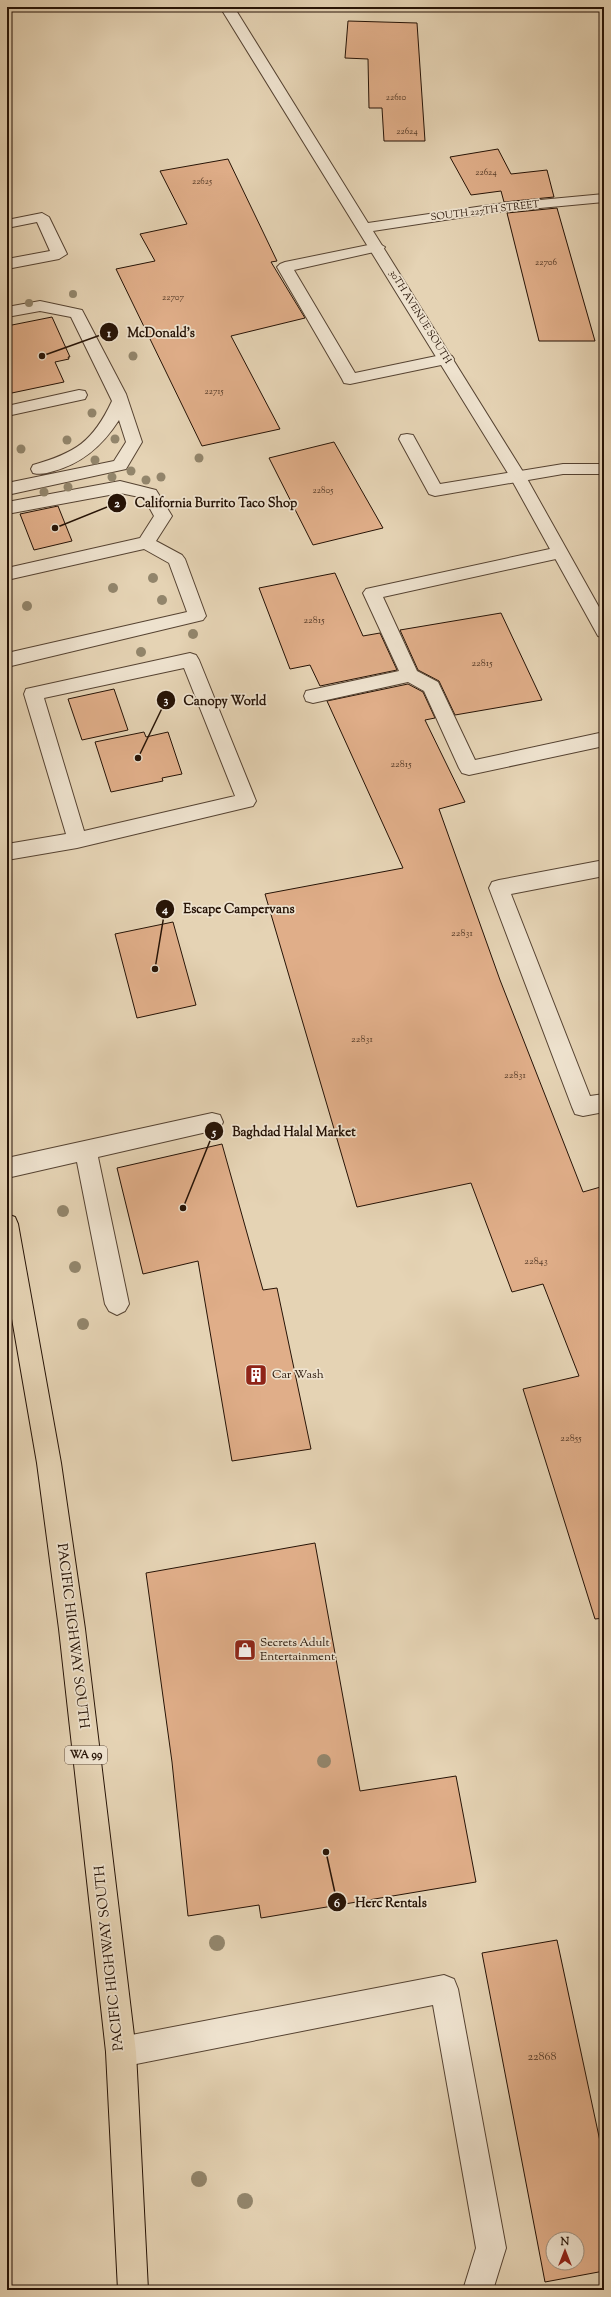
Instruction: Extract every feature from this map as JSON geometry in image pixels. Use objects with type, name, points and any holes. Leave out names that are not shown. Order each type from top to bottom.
[{"type":"main road","name":"PACIFIC HIGHWAY SOUTH","points":[[7,1224],[49,1463],[72,1629],[120,2052],[133,2290]]},
{"type":"street","name":"30TH AVENUE SOUTH","points":[[227,7],[378,247],[517,475],[604,632]]},
{"type":"street","name":"SOUTH 227TH STREET","points":[[366,228],[497,208],[604,198]]},
{"type":"street","points":[[7,224],[42,217],[59,254],[7,264]]},
{"type":"street","points":[[378,247],[285,267],[350,379],[446,359]]},
{"type":"street","points":[[7,312],[40,306],[77,313],[120,401],[134,442],[120,465],[7,489]]},
{"type":"street","points":[[7,411],[79,395]]},
{"type":"street","points":[[7,478],[69,460],[100,437],[114,418],[120,401]]},
{"type":"street","points":[[407,439],[435,490],[517,475],[563,469],[604,469]]},
{"type":"street","points":[[7,508],[120,487],[150,494],[163,516],[146,543]]},
{"type":"street","points":[[7,574],[146,543],[176,559],[197,616],[7,660]]},
{"type":"street","points":[[559,553],[372,593],[410,675],[432,687],[469,768],[604,739]]},
{"type":"street","points":[[7,852],[77,840],[246,801],[190,660],[33,694],[77,840]]},
{"type":"street","points":[[313,696],[410,675]]},
{"type":"street","points":[[604,868],[499,888],[583,1107],[604,1103]]},
{"type":"street","points":[[7,1168],[212,1122]]},
{"type":"street","points":[[86,1150],[117,1304]]},
{"type":"street","points":[[120,2052],[444,1989],[491,2248],[478,2290]]},
{"type":"building","points":[[348,21],[417,23],[425,141],[384,141],[382,108],[369,108],[368,59],[345,58]]},
{"type":"building","points":[[498,149],[511,174],[547,170],[554,197],[504,202],[501,191],[471,195],[450,157]]},
{"type":"building","points":[[228,159],[277,261],[271,262],[305,318],[231,336],[280,429],[202,446],[116,269],[155,261],[140,234],[187,224],[160,171]]},
{"type":"building","points":[[557,208],[595,341],[539,341],[507,213]]},
{"type":"building","points":[[52,317],[70,357],[68,357],[69,359],[55,362],[64,382],[7,394],[7,326]]},
{"type":"building","points":[[334,442],[383,528],[313,545],[269,458]]},
{"type":"building","points":[[58,506],[72,541],[34,550],[20,514]]},
{"type":"building","points":[[335,573],[363,636],[380,633],[397,670],[320,686],[310,665],[290,669],[259,588]]},
{"type":"building","points":[[501,613],[542,700],[455,715],[439,681],[418,670],[400,630]]},
{"type":"building","points":[[408,684],[423,692],[435,718],[425,720],[465,802],[439,809],[500,980],[583,1192],[604,1186],[604,1618],[595,1619],[523,1389],[579,1376],[543,1284],[512,1292],[471,1183],[357,1207],[265,894],[403,868],[327,701]]},
{"type":"building","points":[[114,689],[128,730],[82,740],[68,699]]},
{"type":"building","points":[[144,732],[146,737],[168,732],[182,774],[162,778],[163,781],[111,792],[95,742]]},
{"type":"building","points":[[173,922],[196,1005],[137,1018],[115,934]]},
{"type":"building","points":[[222,1144],[263,1290],[277,1288],[311,1449],[232,1461],[198,1261],[143,1274],[117,1168]]},
{"type":"building","points":[[315,1543],[360,1791],[456,1776],[476,1882],[261,1918],[259,1905],[188,1916],[172,1762],[146,1573]]},
{"type":"building","points":[[557,1940],[604,2160],[604,2271],[545,2282],[482,1953]]},
{"type":"place","name":"McDonald's","points":[[42,356]]},
{"type":"place","name":"California Burrito Taco Shop","points":[[55,528]]},
{"type":"place","name":"Canopy World","points":[[138,758]]},
{"type":"place","name":"Escape Campervans","points":[[155,969]]},
{"type":"place","name":"Baghdad Halal Market","points":[[183,1208]]},
{"type":"place","name":"Car Wash","points":[[256,1375]]},
{"type":"place","name":"Secrets Adult Entertainment","points":[[245,1650]]},
{"type":"place","name":"Herc Rentals","points":[[326,1852]]}]
